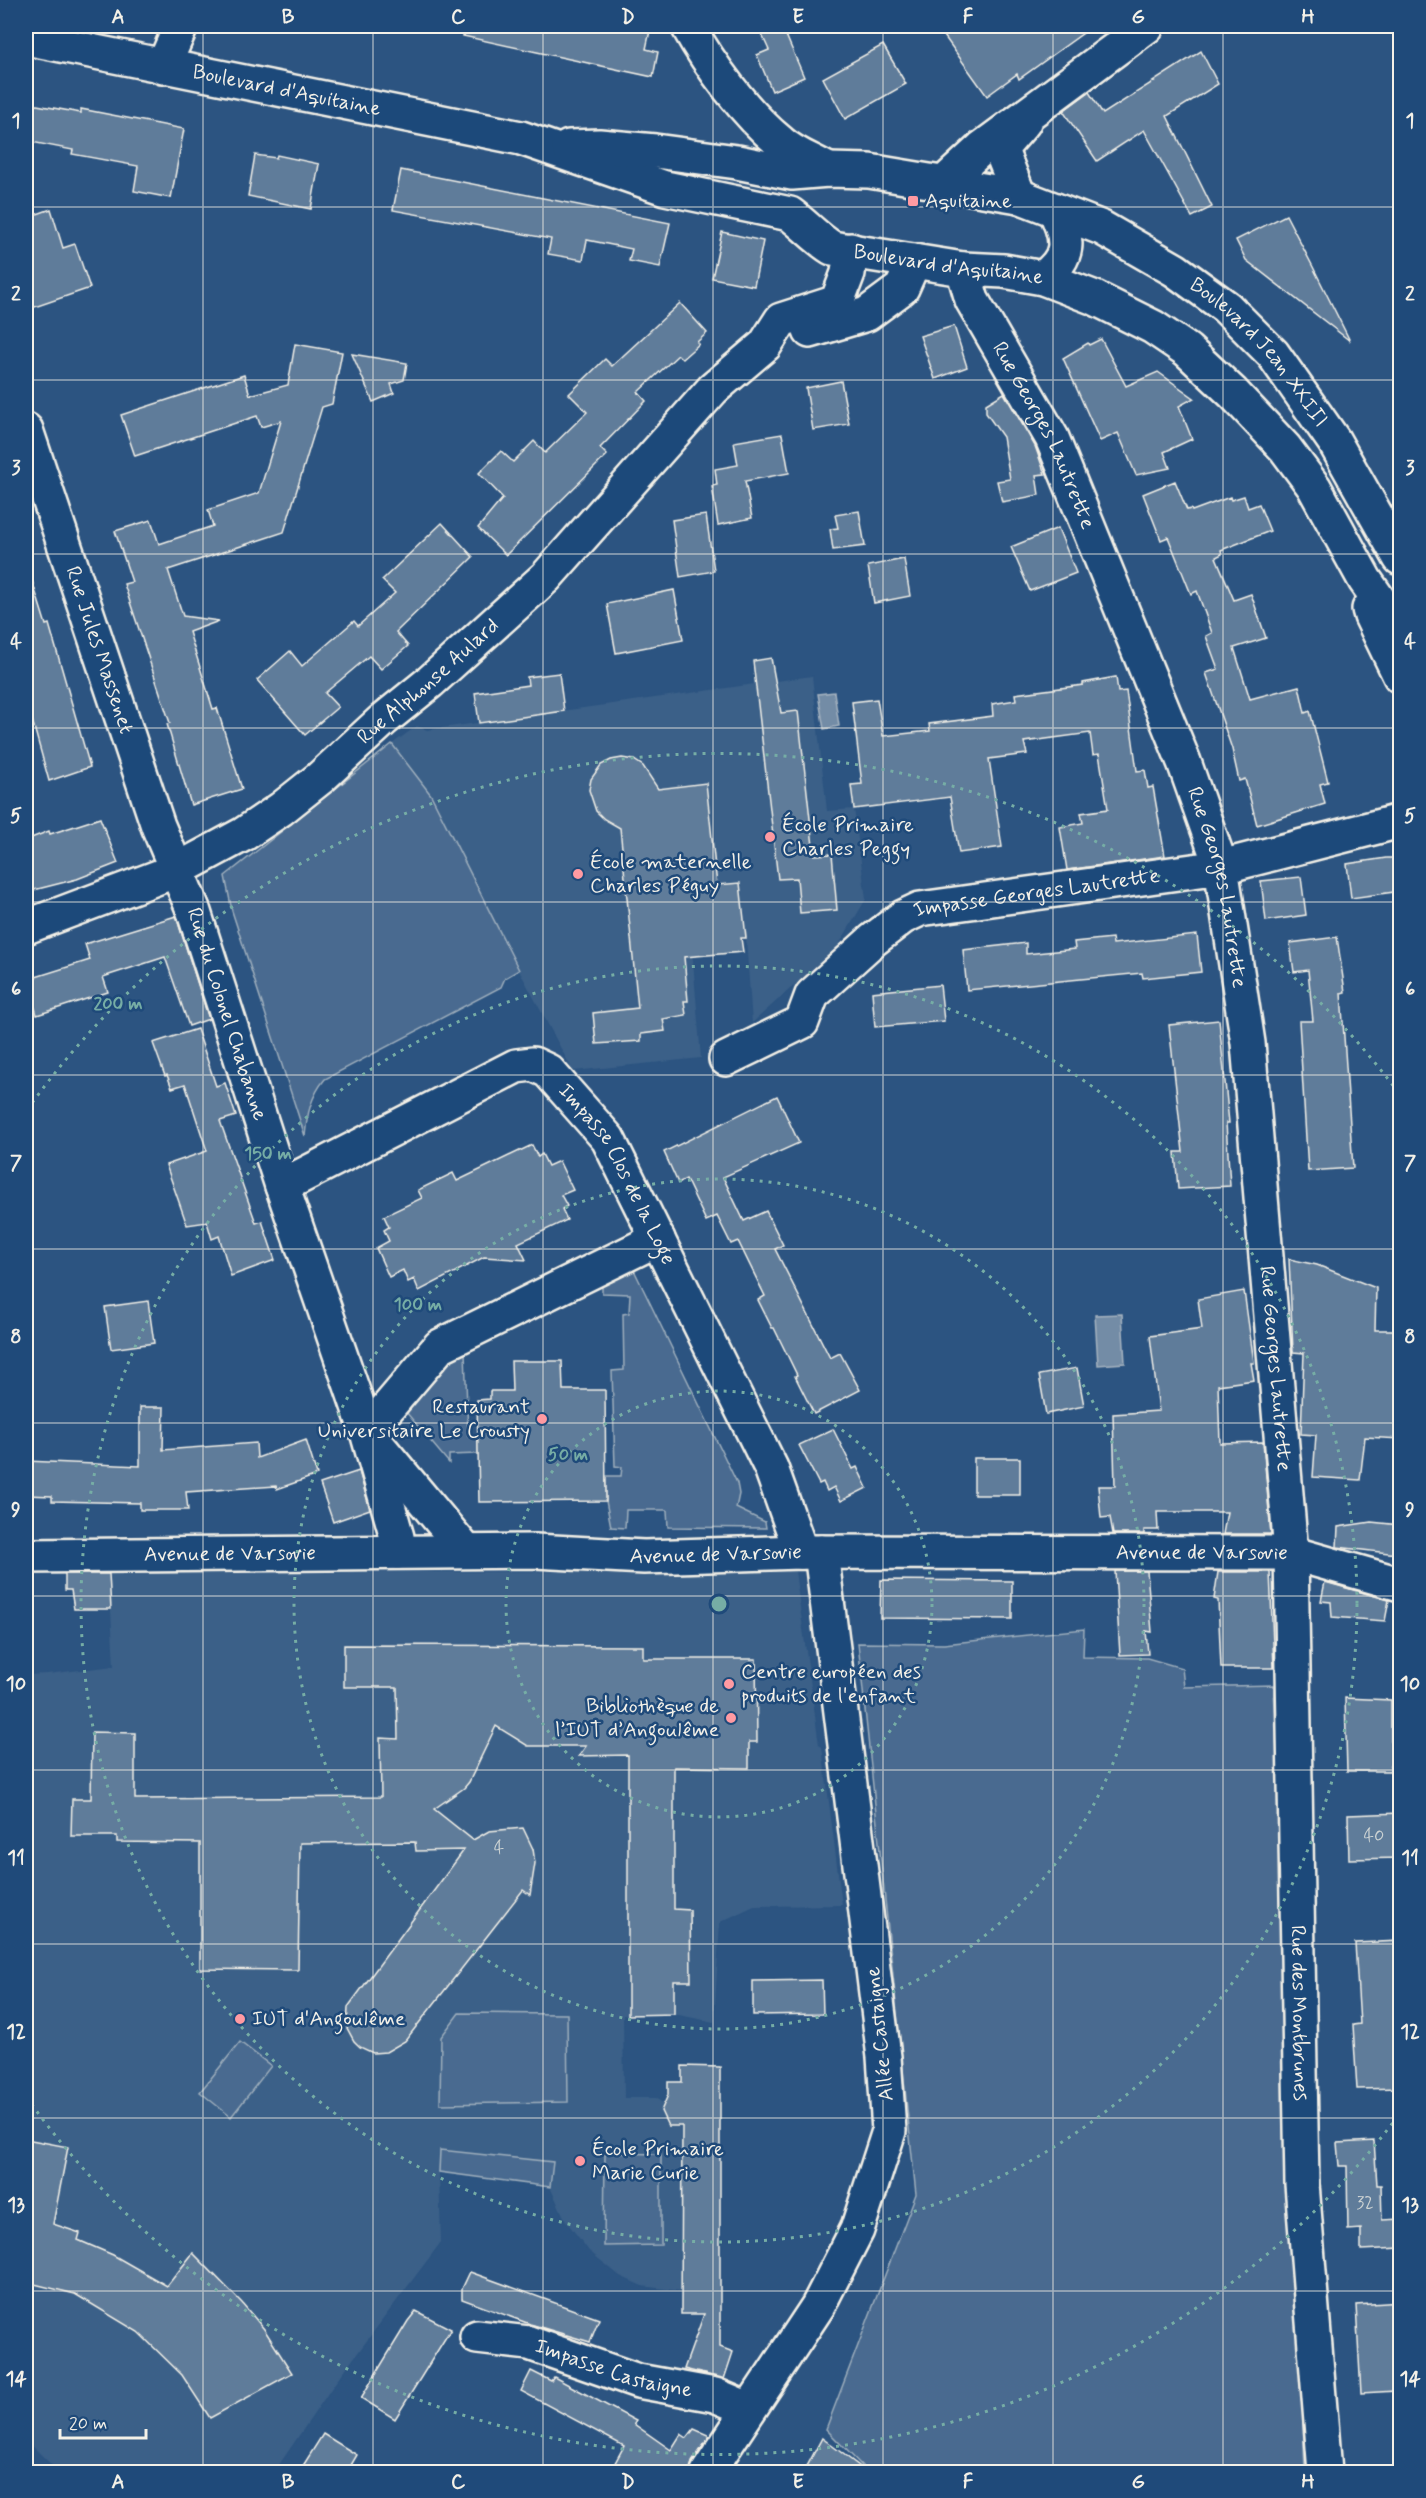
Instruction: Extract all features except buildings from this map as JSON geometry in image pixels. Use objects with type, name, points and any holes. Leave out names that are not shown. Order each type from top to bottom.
[{"type":"street","points":[[163,67],[181,26]]},
{"type":"street","points":[[688,26],[702,51],[734,94],[781,143],[828,170],[814,187],[806,225]]},
{"type":"street","points":[[943,184],[982,148],[1147,26]]},
{"type":"street","name":"Boulevard d'Aquitaine","points":[[26,38],[521,138],[546,148],[665,188],[790,214],[806,225],[817,239],[832,248],[963,269],[1004,271],[1043,279],[1058,267],[1065,252],[1065,231],[1055,210],[1018,196],[869,171],[828,170],[792,173],[737,162],[599,146],[546,148]]},
{"type":"street","points":[[734,94],[756,142],[751,154],[737,162]]},
{"type":"street","points":[[1018,196],[1002,153],[1005,144],[1035,109]]},
{"type":"street","name":"Boulevard Jean XXIII","points":[[1055,210],[1102,228],[1175,270],[1226,307],[1273,354],[1334,441],[1401,558]]},
{"type":"street","name":"Rue Alphonse Aulard","points":[[26,927],[177,870],[244,834],[281,809],[320,778],[546,577],[713,389],[765,345],[782,320],[837,302],[848,273],[851,250]]},
{"type":"street","name":"Rue Alphonse Aulard","points":[[765,345],[867,314],[902,288],[914,261]]},
{"type":"street","name":"Rue Georges Lautrette","points":[[963,269],[972,300],[1052,438],[1184,762],[1221,867],[1248,1043],[1291,1553]]},
{"type":"street","name":"Boulevard Jean XXIII","points":[[1043,279],[1095,298],[1153,327],[1187,350],[1218,379],[1285,447],[1314,487],[1365,580],[1401,630]]},
{"type":"street","name":"Rue Jules Massenet","points":[[26,430],[158,826],[177,870]]},
{"type":"street","name":"Boulevard Jean XXIII","points":[[1365,580],[1371,616],[1401,676]]},
{"type":"street","name":"Impasse Georges Lautrette","points":[[726,1059],[801,1022],[812,995],[873,940],[903,917],[920,909],[1221,867],[1401,821]]},
{"type":"street","name":"Rue du Colonel Chabanne","points":[[177,870],[193,909],[282,1186],[367,1432],[397,1537],[398,1552]]},
{"type":"street","name":"Impasse Clos de la Loge","points":[[282,1186],[516,1066],[533,1064],[548,1071],[608,1139],[811,1552]]},
{"type":"street","points":[[367,1432],[440,1346],[658,1239]]},
{"type":"street","name":"Rue du Colonel Chabanne","points":[[367,1432],[466,1551]]},
{"type":"street","name":"Avenue de Varsovie","points":[[26,1556],[466,1551],[535,1551],[644,1557],[811,1552],[1291,1553],[1401,1584]]},
{"type":"street","name":"Allée Castaigne","points":[[708,2472],[818,2306],[857,2230],[889,2132],[883,2045],[811,1552]]},
{"type":"street","name":"Rue des Montbrunes","points":[[1291,1553],[1302,2184],[1325,2472]]},
{"type":"street","name":"Impasse Castaigne","points":[[477,2337],[529,2343],[638,2381],[715,2395],[748,2409]]},
{"type":"shaded area","name":"École maternelle Charles Péguy","points":[[812,676],[827,811],[854,809],[866,899],[838,946],[752,1023],[746,938],[687,888],[701,1058],[573,1071],[519,970],[431,795],[392,744],[417,726],[427,730]]},
{"type":"shaded area","points":[[834,692],[839,726],[824,729],[818,694]]},
{"type":"shaded area","points":[[392,744],[431,795],[519,970],[505,978],[501,987],[325,1079],[310,1106],[305,1136],[232,911],[225,876]]},
{"type":"shaded area","points":[[634,1270],[737,1483],[739,1494],[736,1508],[765,1522],[766,1528],[668,1527],[667,1510],[626,1510],[625,1528],[611,1527],[606,1501],[606,1476],[621,1476],[622,1467],[615,1466],[612,1371],[624,1370],[623,1314],[629,1313],[630,1294],[602,1293],[602,1286]]},
{"type":"shaded area","points":[[1122,1314],[1125,1363],[1098,1365],[1095,1315]]},
{"type":"shaded area","points":[[465,1352],[468,1436],[478,1437],[478,1454],[449,1455],[449,1463],[406,1412],[453,1358]]},
{"type":"shaded area","name":"IUT d'Angoulême","points":[[795,1571],[819,1745],[822,1747],[842,1905],[754,1906],[720,1922],[714,2022],[674,2014],[623,2015],[624,2098],[655,2098],[663,2103],[668,2095],[668,2082],[682,2081],[682,2066],[720,2067],[720,2314],[681,2314],[681,2291],[642,2286],[620,2276],[589,2251],[566,2221],[550,2187],[439,2172],[441,2242],[335,2383],[274,2472],[59,2472],[26,2440],[26,1675],[114,1666],[109,1573]]},
{"type":"shaded area","points":[[1084,1629],[1083,1657],[1147,1658],[1182,1668],[1184,1687],[1274,1685],[1305,2472],[868,2472],[826,2429],[916,2194],[858,1643],[944,1644]]},
{"type":"shaded area","points":[[459,2013],[567,2014],[568,2102],[440,2104],[441,2037]]},
{"type":"shaded area","points":[[240,2042],[271,2066],[231,2117],[200,2092]]},
{"type":"shaded area","points":[[440,2150],[553,2162],[550,2187],[439,2172]]},
{"type":"shaded area","points":[[605,2153],[661,2154],[661,2245],[604,2246]]},
{"type":"place","name":"Aquitaine","points":[[913,201]]},
{"type":"place","name":"École Primaire Charles Peggy","points":[[770,837]]},
{"type":"place","name":"École maternelle Charles Péguy","points":[[578,874]]},
{"type":"place","name":"Restaurant Universitaire Le Crousty","points":[[542,1419]]},
{"type":"place","name":"Centre européen des produits de l'enfant","points":[[729,1684]]},
{"type":"place","name":"Bibliothèque de l’IUT d’Angoulême","points":[[731,1718]]},
{"type":"place","name":"IUT d'Angoulême","points":[[240,2019]]},
{"type":"place","name":"École Primaire Marie Curie","points":[[580,2161]]}]
